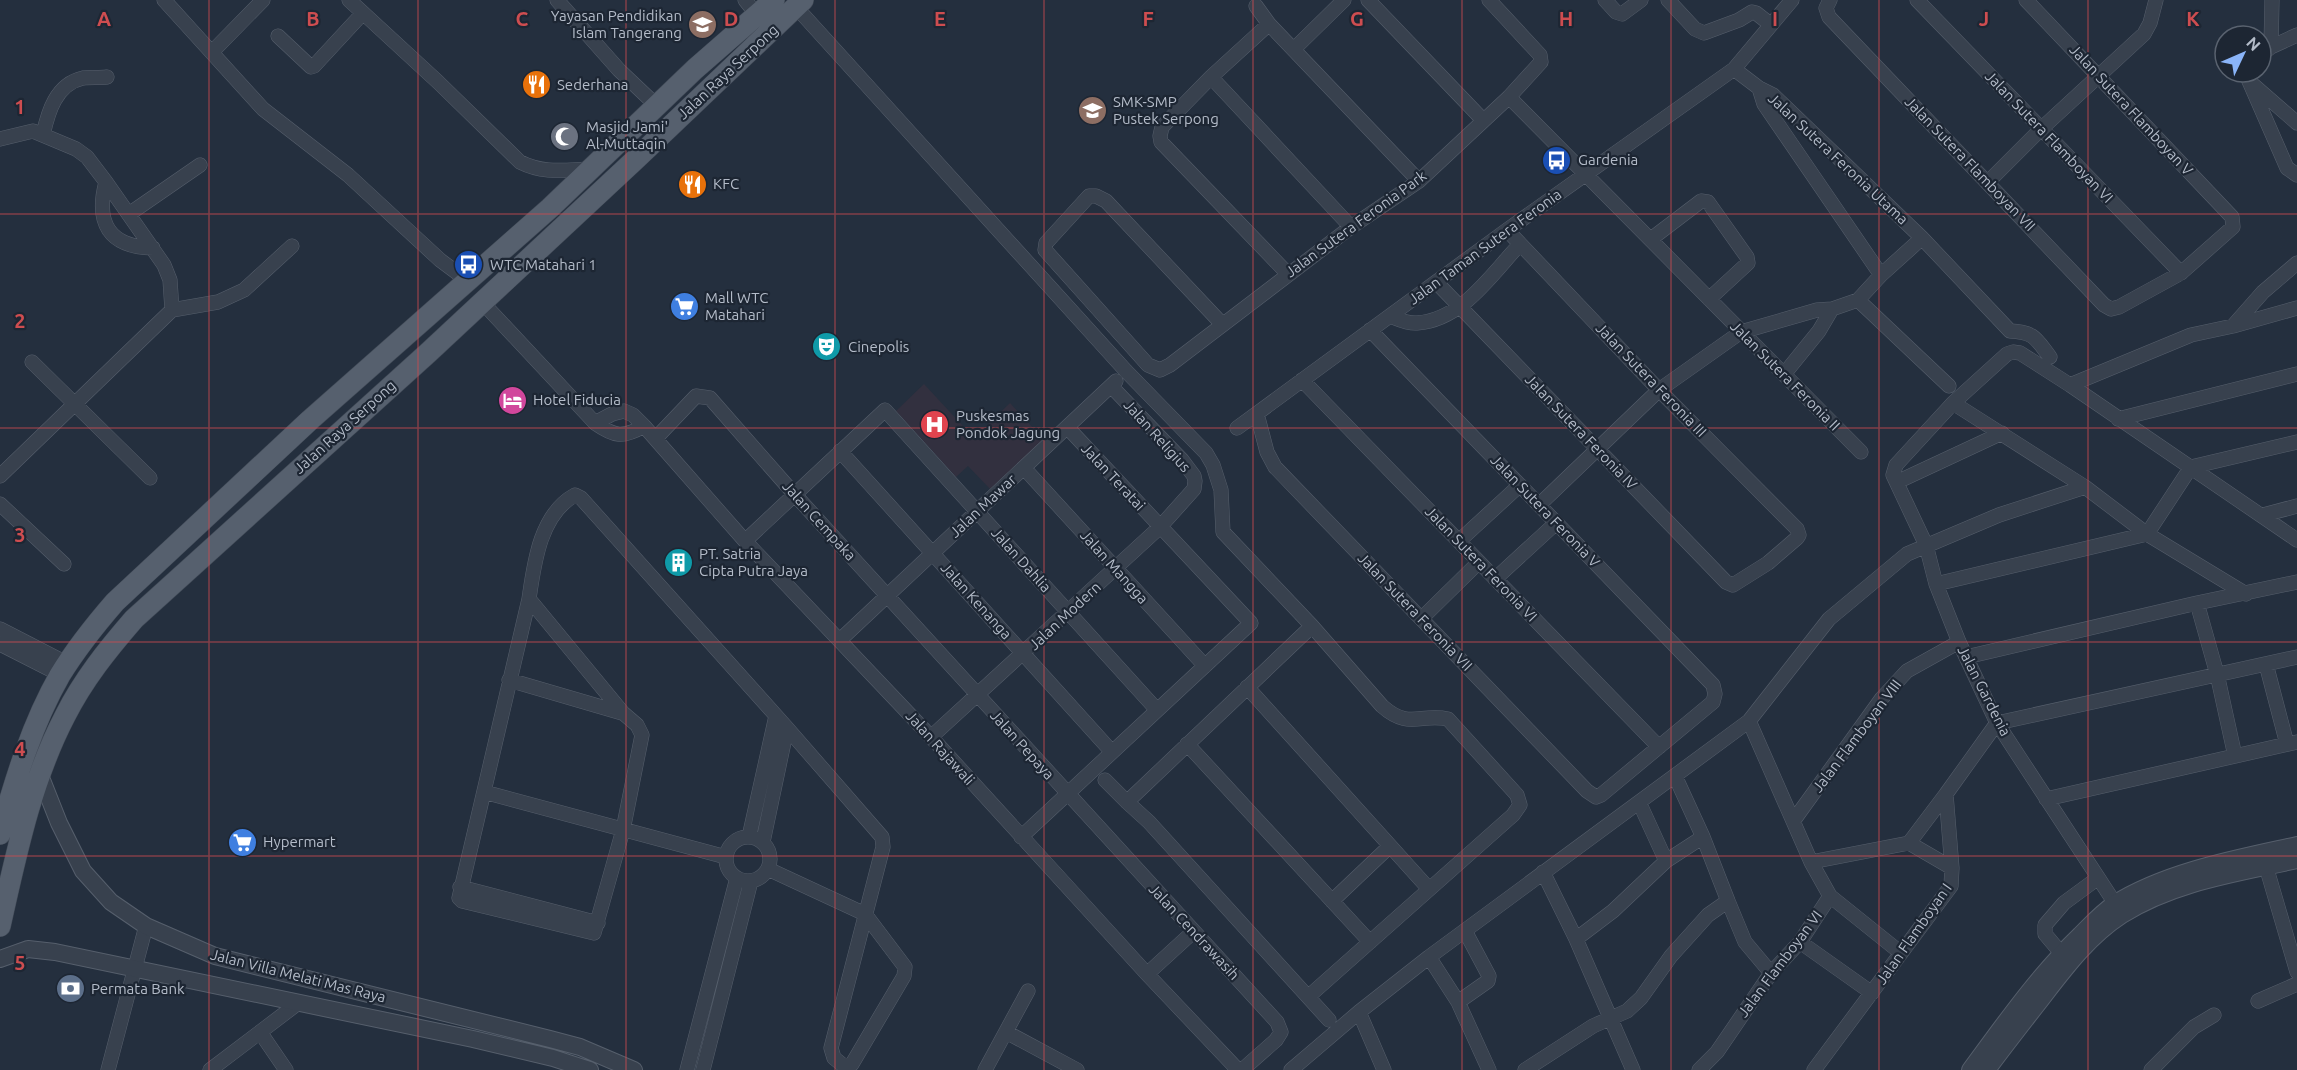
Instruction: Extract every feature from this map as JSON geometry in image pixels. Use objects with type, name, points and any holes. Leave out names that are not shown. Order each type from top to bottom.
[{"type":"main road","name":"Jalan Raya Serpong","points":[[0,834],[15,782],[47,700],[64,669],[89,633],[128,589],[281,448],[550,208],[714,52],[751,7],[774,0]]},
{"type":"main road","name":"Jalan Raya Serpong","points":[[0,926],[15,860],[40,775],[65,716],[88,677],[115,640],[159,594],[300,469],[482,302],[799,3]]},
{"type":"main road","points":[[714,52],[729,69]]},
{"type":"main road","points":[[281,448],[300,469]]},
{"type":"street","points":[[164,0],[263,109],[348,175],[440,260],[468,281]]},
{"type":"street","points":[[212,52],[263,0]]},
{"type":"street","points":[[349,0],[520,162],[544,171],[590,168]]},
{"type":"street","points":[[558,0],[619,70],[657,106]]},
{"type":"street","points":[[1294,49],[1344,0]]},
{"type":"street","points":[[1368,0],[1483,120]]},
{"type":"street","name":"Jalan Sutera Feronia Park","points":[[1222,324],[1106,201],[1096,196],[1089,196],[1046,243],[1045,250],[1148,364],[1160,370],[1170,364],[1351,227],[1419,181],[1509,97],[1541,62],[1542,58],[1489,0]]},
{"type":"street","points":[[1605,0],[1622,15],[1641,0]]},
{"type":"street","points":[[1668,0],[1695,29],[1704,33],[1739,20],[1752,12],[1770,24]]},
{"type":"street","name":"Jalan Taman Sutera Feronia","points":[[1238,428],[1507,230],[1734,69],[1792,0]]},
{"type":"street","name":"Jalan Sutera Flamboyan VII","points":[[1830,0],[1826,8],[1829,17],[2104,305],[2111,309],[2119,308],[2181,273]]},
{"type":"street","name":"Jalan Sutera Flamboyan VI","points":[[1917,0],[2181,273]]},
{"type":"street","name":"Jalan Sutera Flamboyan V","points":[[2026,0],[2232,217],[2233,227],[2181,273]]},
{"type":"street","points":[[2269,24],[2272,0]]},
{"type":"street","points":[[799,3],[1126,371],[1206,453],[1213,465],[1221,490],[1223,532],[1392,715],[1406,720],[1440,717],[1448,719],[1517,795],[1520,805],[1513,815],[1309,996]]},
{"type":"street","points":[[1988,182],[2041,129],[2144,34],[2150,23],[2152,3]]},
{"type":"street","points":[[1256,6],[1269,24],[1419,181]]},
{"type":"street","points":[[278,36],[311,67],[363,13]]},
{"type":"street","points":[[1269,24],[1162,127],[1160,136],[1161,142],[1288,274]]},
{"type":"street","points":[[2273,47],[2297,35]]},
{"type":"street","points":[[1734,69],[1759,88]]},
{"type":"street","points":[[44,135],[49,111],[60,92],[81,79],[107,77]]},
{"type":"street","points":[[1211,78],[1351,227]]},
{"type":"street","points":[[2250,84],[2287,168],[2297,175]]},
{"type":"street","points":[[2255,84],[2297,123]]},
{"type":"street","name":"Jalan Sutera Feronia Utama","points":[[1759,88],[1773,95],[1922,238],[2010,331],[2025,332],[2034,337],[2050,357]]},
{"type":"street","name":"Jalan Sutera Feronia Utama","points":[[1759,88],[1764,104],[1881,275]]},
{"type":"street","name":"Jalan Sutera Feronia II","points":[[1509,97],[1861,452]]},
{"type":"street","points":[[0,139],[33,132],[76,149],[87,157],[164,265],[170,280],[172,309]]},
{"type":"street","points":[[129,214],[201,165]]},
{"type":"street","points":[[106,182],[103,216],[113,236],[121,243],[135,248],[153,248]]},
{"type":"street","points":[[1651,239],[1701,201],[1708,202],[1747,257],[1748,263],[1708,299]]},
{"type":"street","name":"Jalan Sutera Feronia III","points":[[1507,230],[1659,390],[1797,529],[1799,535],[1797,538],[1768,563],[1733,585],[1726,582]]},
{"type":"street","points":[[1539,505],[1659,390],[1741,332],[1817,310],[1832,309],[1858,300],[1881,275],[1922,238]]},
{"type":"street","points":[[1390,316],[1417,323],[1441,317],[1460,308],[1520,244]]},
{"type":"street","points":[[0,476],[172,309],[218,302],[244,290],[292,246]]},
{"type":"street","points":[[2233,326],[2264,292],[2297,263]]},
{"type":"street","name":"Jalan Sutera Feronia IV","points":[[1436,282],[1726,582]]},
{"type":"street","points":[[1858,300],[1949,386]]},
{"type":"street","points":[[482,302],[595,423],[609,433],[620,435],[630,434],[644,426]]},
{"type":"street","points":[[1785,373],[1820,331],[1832,309]]},
{"type":"street","points":[[2070,385],[2191,334],[2233,326],[2297,309]]},
{"type":"street","name":"Jalan Sutera Feronia V","points":[[1370,330],[1713,685],[1715,694],[1713,702],[1659,747]]},
{"type":"street","points":[[2002,433],[1897,482],[1893,475],[1896,465],[1953,403],[2007,354],[2020,353],[2297,540]]},
{"type":"street","points":[[32,362],[150,478]]},
{"type":"street","name":"Jalan Mawar","points":[[840,640],[1126,371]]},
{"type":"street","points":[[2118,419],[2297,374]]},
{"type":"street","name":"Jalan Sutera Feronia VI","points":[[1302,380],[1659,747]]},
{"type":"street","name":"Jalan Religius","points":[[1111,386],[1182,460],[1194,476],[1194,489]]},
{"type":"street","name":"Jalan Cempaka","points":[[656,438],[696,396],[710,398],[978,696]]},
{"type":"street","points":[[1953,403],[2085,487],[2146,534],[2246,594]]},
{"type":"street","name":"Jalan Dahlia","points":[[840,451],[885,410],[1157,710]]},
{"type":"street","name":"Jalan Rajawali","points":[[595,423],[612,414],[624,411],[633,415],[656,438],[745,541],[931,737],[1147,974],[1240,1070]]},
{"type":"street","name":"Jalan Sutera Feronia VII","points":[[1257,414],[1267,452],[1275,467],[1587,791],[1596,797],[1601,795],[1659,747]]},
{"type":"street","name":"Jalan Teratai","points":[[1067,427],[1251,623],[1205,666]]},
{"type":"street","points":[[1936,584],[2146,534],[2192,467],[2297,442]]},
{"type":"street","points":[[745,541],[796,496],[840,451]]},
{"type":"street","name":"Jalan Kenanga","points":[[840,451],[1112,752]]},
{"type":"street","name":"Jalan Mangga","points":[[1024,468],[1205,666]]},
{"type":"street","name":"Jalan Gardenia","points":[[1897,482],[1926,545],[1936,584],[1959,642],[1996,723],[2119,909]]},
{"type":"street","points":[[1459,541],[1520,485]]},
{"type":"street","points":[[1291,1070],[1429,957],[1749,721],[1829,619],[1907,554],[2032,503],[2085,487]]},
{"type":"street","name":"Jalan Modern","points":[[931,737],[1160,527],[1194,489]]},
{"type":"street","points":[[529,599],[623,713],[637,725],[642,735],[623,830],[598,923],[460,887],[529,599],[534,561],[546,528],[559,507],[572,497],[578,496],[882,837],[883,847],[865,914],[831,1048],[834,1058],[844,1066],[852,1064],[905,972],[904,967],[865,914],[768,868]]},
{"type":"street","points":[[0,504],[64,564]]},
{"type":"street","points":[[2263,515],[2297,506]]},
{"type":"street","points":[[1495,579],[1556,523]]},
{"type":"street","points":[[1422,618],[1479,562]]},
{"type":"street","points":[[1966,657],[2297,582]]},
{"type":"street","points":[[2197,603],[2217,674],[2235,756]]},
{"type":"street","points":[[1127,802],[1312,626]]},
{"type":"street","points":[[0,629],[64,669]]},
{"type":"street","name":"Jalan Flamboyan VIII","points":[[1794,820],[1882,698],[1900,678],[1907,671],[1959,642]]},
{"type":"street","points":[[0,644],[64,669]]},
{"type":"street","points":[[1909,843],[1996,723],[2297,657]]},
{"type":"street","points":[[2046,799],[2292,743],[2266,664]]},
{"type":"street","points":[[1021,837],[1205,666]]},
{"type":"street","points":[[509,680],[623,713]]},
{"type":"street","points":[[1247,687],[1429,889]]},
{"type":"street","name":"Jalan Pepaya","points":[[978,696],[1067,793]]},
{"type":"street","points":[[749,837],[776,716]]},
{"type":"street","name":"Jalan Flamboyan VI","points":[[1699,1070],[1717,1052],[1771,973],[1800,942],[1830,896],[1811,862],[1749,721]]},
{"type":"street","points":[[763,842],[787,728]]},
{"type":"street","points":[[1187,744],[1370,942]]},
{"type":"street","name":"Jalan Villa Melati Mas Raya","points":[[40,775],[59,823],[83,871],[111,902],[146,926],[215,956],[580,1047],[634,1070]]},
{"type":"street","points":[[1675,776],[1703,837],[1745,942],[1771,973]]},
{"type":"street","points":[[1105,780],[1149,822],[1329,1020]]},
{"type":"street","points":[[484,792],[726,857]]},
{"type":"street","name":"Jalan Cendrawasih","points":[[1067,793],[1280,1026],[1281,1032],[1276,1040],[1240,1070]]},
{"type":"street","name":"Jalan Flamboyan I","points":[[1814,1070],[1951,885],[1952,868],[1946,794]]},
{"type":"street","points":[[1639,802],[1666,861]]},
{"type":"street","points":[[749,837],[763,842],[770,854],[768,868],[758,879],[752,881],[737,878],[728,867],[726,857],[730,846],[735,841],[749,837]]},
{"type":"street","points":[[1576,939],[1613,911],[1666,861],[1703,837]]},
{"type":"street","points":[[1811,862],[1909,843],[1952,868]]},
{"type":"street","points":[[2264,860],[2297,845]]},
{"type":"street","points":[[1332,901],[1390,846]]},
{"type":"street","points":[[2264,860],[2295,957],[2297,972]]},
{"type":"street","points":[[1987,1070],[2069,964],[2119,909],[2157,882],[2264,860],[2297,860]]},
{"type":"street","points":[[1543,872],[1576,939],[1633,1070]]},
{"type":"street","points":[[687,1070],[737,878]]},
{"type":"street","points":[[2061,953],[2045,934],[2045,925],[2064,903],[2098,878]]},
{"type":"street","points":[[703,1070],[752,881]]},
{"type":"street","points":[[1830,896],[1901,953]]},
{"type":"street","points":[[1525,1070],[1593,1026],[1627,1011],[1641,998],[1671,956],[1708,915],[1728,901]]},
{"type":"street","points":[[1970,1070],[2061,953],[2101,914],[2119,909]]},
{"type":"street","points":[[108,1070],[146,926]]},
{"type":"street","points":[[1458,1002],[1488,981],[1489,976],[1465,931]]},
{"type":"street","points":[[1147,974],[1193,932]]},
{"type":"street","points":[[1800,942],[1872,993]]},
{"type":"street","name":"Jalan Villa Melati Mas Raya","points":[[0,959],[28,949],[55,952],[473,1040],[553,1058],[590,1070]]},
{"type":"street","points":[[1429,957],[1458,1002],[1489,1070]]},
{"type":"street","points":[[2258,1001],[2297,984]]},
{"type":"street","points":[[985,1070],[1028,991]]},
{"type":"street","points":[[210,1070],[297,1004]]},
{"type":"street","points":[[1359,1012],[1384,1070]]},
{"type":"street","points":[[2153,1069],[2194,1027],[2214,1015]]},
{"type":"street","points":[[260,1032],[286,1070]]},
{"type":"street","points":[[1006,1032],[1077,1070]]},
{"type":"shaded area","name":"Puskesmas Pondok Jagung","points":[[924,384],[974,438],[1010,403],[1045,441],[991,490],[968,466],[956,477],[896,411]]},
{"type":"place","name":"Yayasan Pendidikan Islam Tangerang","points":[[703,25]]},
{"type":"place","name":"Sederhana","points":[[536,85]]},
{"type":"place","name":"SMK-SMP Pustek Serpong","points":[[1092,111]]},
{"type":"place","name":"Masjid Jami' Al-Muttaqin","points":[[565,136]]},
{"type":"place","name":"Gardenia","points":[[1557,160]]},
{"type":"place","name":"KFC","points":[[692,184]]},
{"type":"place","name":"WTC Matahari 1","points":[[469,265]]},
{"type":"place","name":"Mall WTC Matahari","points":[[684,307]]},
{"type":"place","name":"Cinepolis","points":[[827,347]]},
{"type":"place","name":"Hotel Fiducia","points":[[512,400]]},
{"type":"place","name":"Puskesmas Pondok Jagung","points":[[935,425]]},
{"type":"place","name":"PT. Satria Cipta Putra Jaya","points":[[678,563]]},
{"type":"place","name":"Hypermart","points":[[242,842]]},
{"type":"place","name":"Permata Bank","points":[[70,989]]}]
